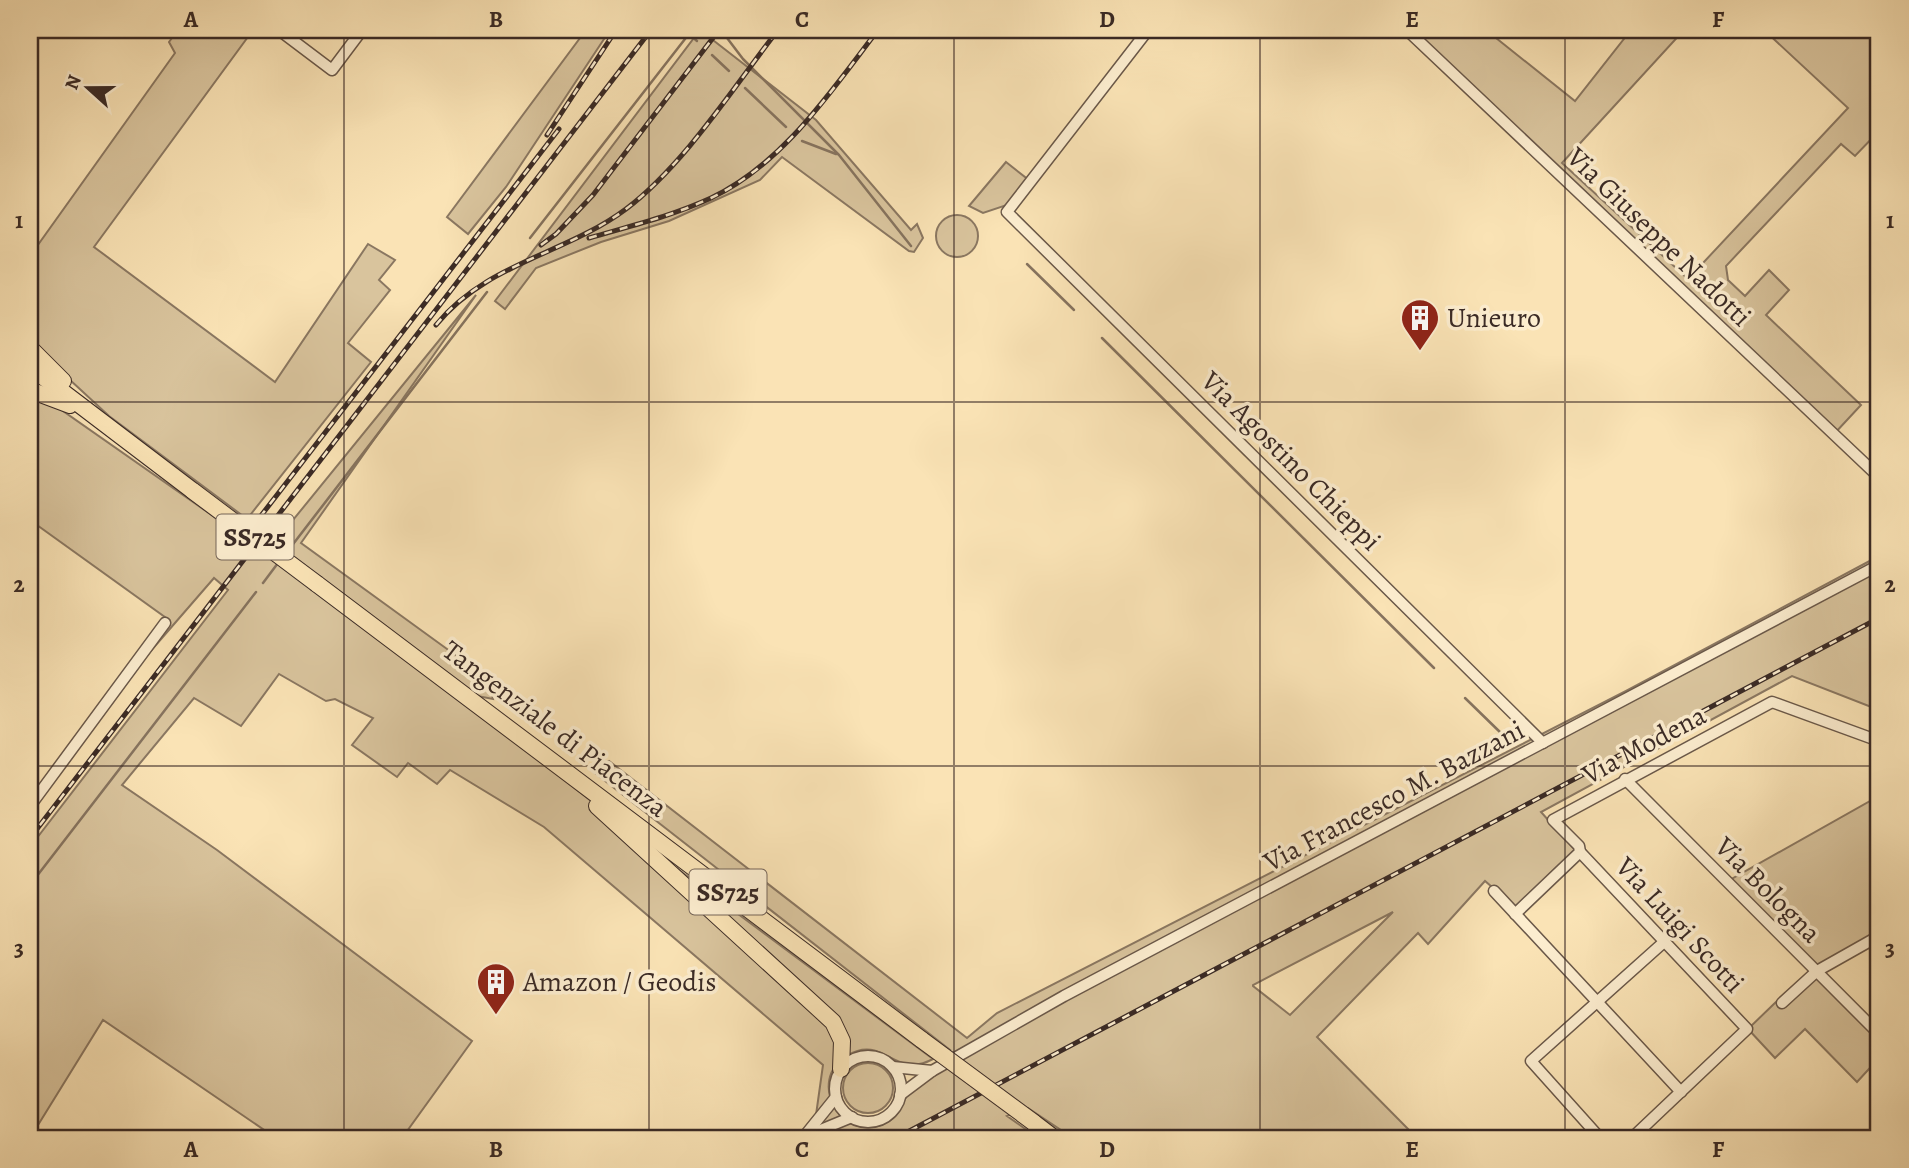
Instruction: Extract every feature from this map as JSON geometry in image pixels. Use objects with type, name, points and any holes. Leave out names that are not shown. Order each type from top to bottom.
[{"type":"highway","points":[[30,348],[113,429]]},
{"type":"highway","name":"Tangenziale di Piacenza","points":[[30,367],[1053,1137]]},
{"type":"highway","points":[[30,390],[51,396],[113,429]]},
{"type":"highway","points":[[532,745],[557,775],[632,835],[833,1022],[842,1041],[841,1069]]},
{"type":"street","points":[[279,30],[332,70],[362,30]]},
{"type":"street","name":"Via Agostino Chieppi","points":[[1148,30],[1007,212],[1543,743]]},
{"type":"street","name":"Via Giuseppe Nadotti","points":[[1407,30],[1879,477]]},
{"type":"street","name":"Via Francesco M. Bazzani","points":[[900,1095],[932,1071],[1064,996],[1879,565]]},
{"type":"street","points":[[30,806],[165,623]]},
{"type":"street","name":"Via Modena","points":[[1580,852],[1579,846],[1553,820],[1772,702],[1879,741]]},
{"type":"street","name":"Via Bologna","points":[[1625,779],[1878,1029]]},
{"type":"street","points":[[1515,914],[1580,852]]},
{"type":"street","name":"Via Luigi Scotti","points":[[1580,852],[1747,1029],[1681,1092]]},
{"type":"street","points":[[1494,891],[1681,1092],[1632,1138]]},
{"type":"street","points":[[1782,1003],[1817,971],[1879,936]]},
{"type":"street","points":[[1600,1138],[1531,1061],[1664,942]]},
{"type":"street","points":[[867,1056],[886,1061],[893,1067],[898,1076],[900,1095],[891,1112],[883,1118],[864,1121],[852,1118],[840,1106],[836,1097],[837,1078],[841,1069],[857,1058],[867,1056]]},
{"type":"street","points":[[893,1067],[932,1071]]},
{"type":"street","points":[[802,1137],[836,1097]]},
{"type":"street","points":[[802,1137],[852,1118]]},
{"type":"shaded area","points":[[178,30],[253,30],[94,247],[275,382],[368,244],[395,260],[379,280],[390,290],[348,343],[371,362],[247,519],[109,416],[30,343],[30,256],[175,53],[169,42]]},
{"type":"shaded area","points":[[586,30],[610,30],[506,187],[468,234],[447,217]]},
{"type":"shaded area","points":[[700,30],[816,120],[911,230],[917,224],[923,238],[914,252],[909,251],[782,157],[760,180],[669,221],[601,242],[536,268],[505,309],[495,301]]},
{"type":"shaded area","points":[[1406,30],[1486,30],[1575,101],[1631,30],[1684,30],[1562,163],[1688,279],[1848,108],[1764,30],[1879,30],[1879,131],[1855,156],[1841,144],[1726,266],[1728,280],[1745,296],[1769,270],[1789,290],[1766,315],[1861,405],[1834,434]]},
{"type":"shaded area","points":[[1006,162],[1030,181],[1010,204],[983,213],[969,206]]},
{"type":"shaded area","points":[[957,215],[972,221],[978,236],[972,251],[957,257],[942,251],[936,236],[942,221]]},
{"type":"shaded area","points":[[476,295],[301,543],[487,678],[493,699],[451,691],[683,873],[933,1059],[920,1064],[908,1064],[871,1050],[860,1050],[848,1055],[835,1066],[829,1080],[829,1094],[844,1118],[857,1126],[872,1127],[895,1117],[906,1097],[950,1050],[591,770],[609,761],[967,1038],[997,1013],[1626,691],[1879,556],[1879,710],[1792,676],[1541,812],[1575,850],[1515,907],[1485,881],[1428,944],[1418,933],[1317,1037],[1417,1138],[1073,1138],[1028,1108],[1007,1116],[1038,1138],[955,1138],[963,1134],[950,1138],[827,1138],[815,1122],[823,1065],[544,827],[450,770],[437,784],[408,763],[397,777],[352,745],[373,718],[335,699],[326,701],[279,674],[241,726],[194,698],[122,785],[217,850],[472,1041],[402,1138],[276,1138],[103,1020],[30,1138],[30,847],[228,590],[214,578],[116,691],[169,620],[30,520],[30,399],[50,402],[236,532],[280,536]],"holes":[[[1393,912],[1290,1015],[1253,985]]]},
{"type":"shaded area","points":[[1879,793],[1879,935],[1816,972],[1728,881],[1877,797]]},
{"type":"shaded area","points":[[1816,972],[1879,1034],[1879,1058],[1857,1082],[1805,1029],[1775,1058],[1748,1029],[1778,1000],[1781,1004]]},
{"type":"shaded area","points":[[868,1063],[886,1070],[893,1088],[886,1106],[868,1113],[850,1106],[843,1088],[850,1070]]},
{"type":"waterway","points":[[530,238],[692,30]]},
{"type":"waterway","points":[[721,30],[743,59],[839,155],[911,246]]},
{"type":"waterway","points":[[689,34],[697,41]]},
{"type":"waterway","points":[[712,55],[729,71]]},
{"type":"waterway","points":[[745,88],[786,127]]},
{"type":"waterway","points":[[802,141],[836,154]]},
{"type":"waterway","points":[[1027,264],[1074,310]]},
{"type":"waterway","points":[[287,552],[487,292]]},
{"type":"waterway","points":[[1102,338],[1434,668]]},
{"type":"waterway","points":[[263,583],[278,563]]},
{"type":"waterway","points":[[30,885],[256,592]]},
{"type":"waterway","points":[[1465,698],[1503,735]]},
{"type":"railway","points":[[547,135],[616,30]]},
{"type":"railway","points":[[30,838],[651,30]]},
{"type":"railway","points":[[541,245],[556,234],[593,195],[719,30]]},
{"type":"railway","points":[[436,325],[456,304],[478,287],[603,224],[647,191],[707,125],[778,30]]},
{"type":"railway","points":[[589,238],[681,210],[737,184],[761,166],[804,124],[878,30]]},
{"type":"railway","points":[[260,517],[559,129]]},
{"type":"railway","points":[[896,1138],[1879,618]]},
{"type":"place","name":"Unieuro","points":[[1420,352]]},
{"type":"place","name":"Amazon / Geodis","points":[[496,1016]]}]
